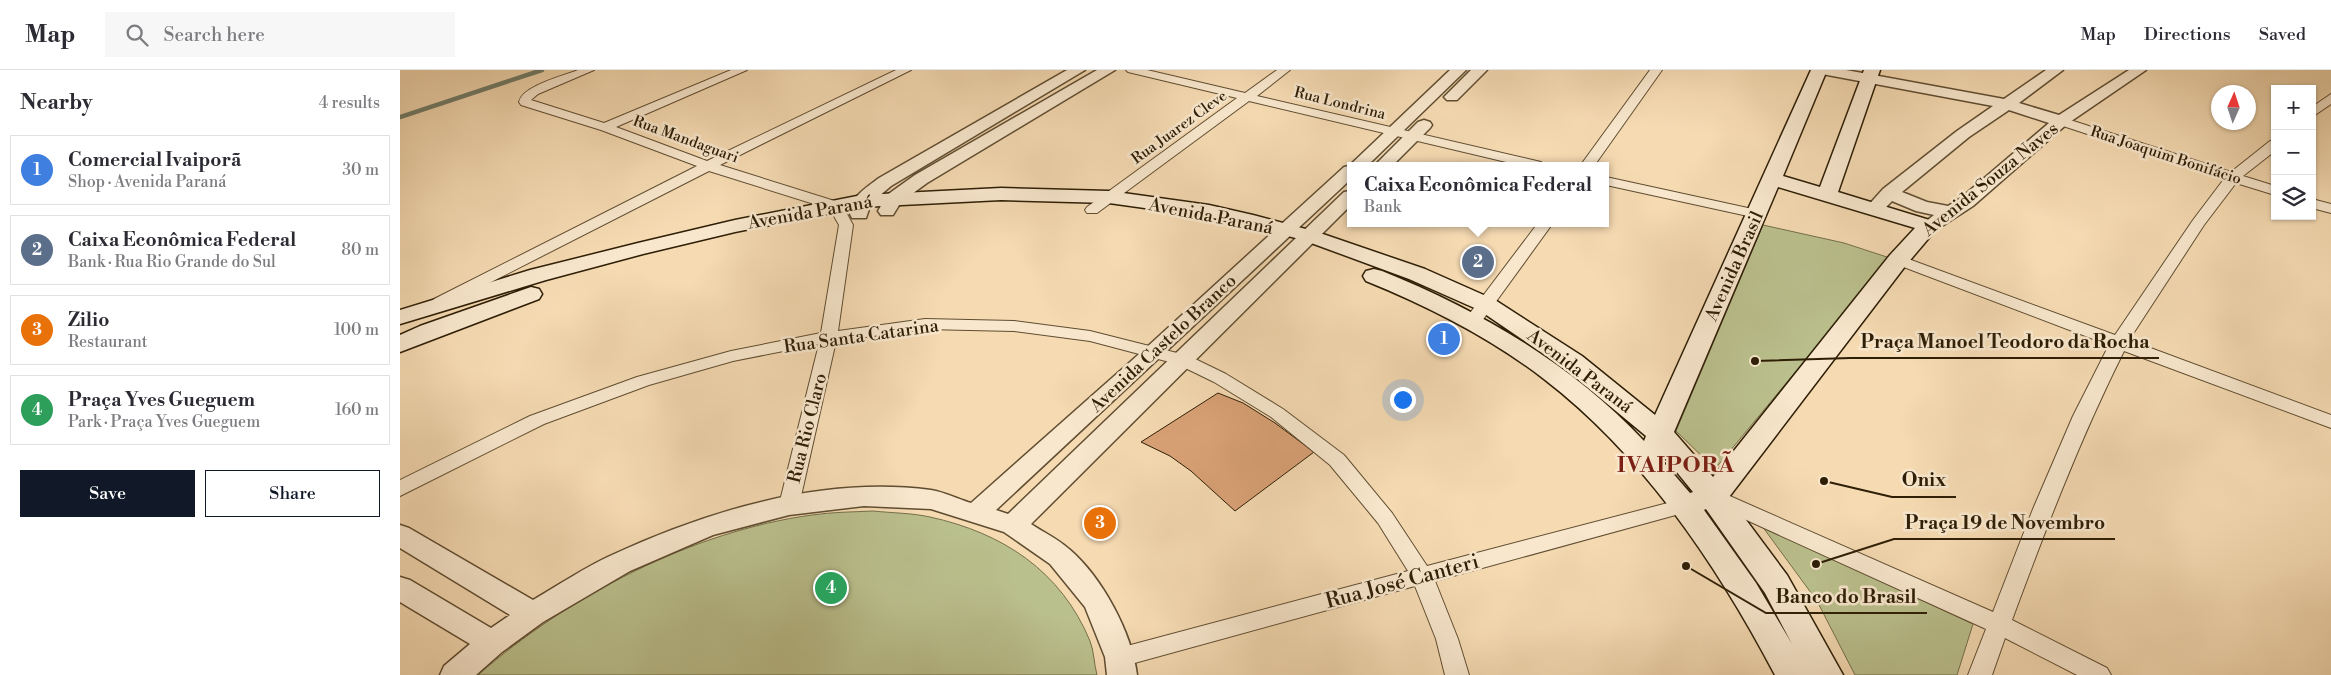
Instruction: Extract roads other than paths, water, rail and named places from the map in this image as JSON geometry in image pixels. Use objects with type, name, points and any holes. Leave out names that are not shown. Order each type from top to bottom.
[{"type":"main road","name":"Avenida Brasil","points":[[1648,461],[1821,70]]},
{"type":"main road","points":[[1827,196],[1871,74]]},
{"type":"main road","points":[[1772,179],[1929,226]]},
{"type":"main road","name":"Avenida Paraná","points":[[400,317],[538,275],[735,226],[890,205],[1100,204],[1291,238],[1419,294],[1480,313],[1573,362],[1660,434],[1713,497],[1776,584],[1826,675]]},
{"type":"main road","name":"Avenida Paraná","points":[[400,344],[428,331],[517,299],[642,258],[850,209]]},
{"type":"main road","name":"Avenida Souza Naves","points":[[1713,497],[1898,260],[1929,226]]},
{"type":"main road","name":"Avenida Paraná","points":[[1480,313],[1555,374],[1610,423],[1648,461],[1744,591],[1792,675]]},
{"type":"main road","points":[[1683,506],[1713,497]]},
{"type":"street","name":"Rua Mandaguari","points":[[588,70],[534,91],[526,97],[525,102],[605,128],[708,166],[850,209]]},
{"type":"street","points":[[605,128],[741,70]]},
{"type":"street","points":[[426,309],[708,166],[905,70]]},
{"type":"street","points":[[850,209],[905,169],[1078,70]]},
{"type":"street","points":[[890,205],[921,179],[1108,70]]},
{"type":"street","name":"Rua Londrina","points":[[1132,70],[1524,162]]},
{"type":"street","name":"Rua Juarez Cleve","points":[[1100,204],[1284,70]]},
{"type":"street","points":[[1361,162],[1459,70]]},
{"type":"street","points":[[1386,162],[1480,70]]},
{"type":"street","points":[[1590,162],[1656,70]]},
{"type":"street","name":"Rua Joaquim Bonifácio","points":[[1821,70],[1871,74],[2006,104],[2271,190]]},
{"type":"street","name":"Avenida Souza Naves","points":[[1929,226],[1967,202],[2061,121],[2140,70]]},
{"type":"street","points":[[1874,209],[1889,193],[1963,134],[2048,72]]},
{"type":"street","points":[[2316,110],[2331,98]]},
{"type":"street","points":[[1980,675],[2043,509],[2082,416],[2120,342],[2198,223],[2233,177],[2271,147]]},
{"type":"street","name":"Avenida Castelo Branco","points":[[1013,526],[1183,360],[1347,174]]},
{"type":"street","points":[[1609,182],[1757,214]]},
{"type":"street","points":[[1889,193],[1922,207],[1949,212]]},
{"type":"street","name":"Avenida Castelo Branco","points":[[975,514],[1155,352],[1291,238],[1347,198]]},
{"type":"street","points":[[2316,204],[2331,209]]},
{"type":"street","name":"Rua Rio Claro","points":[[789,505],[829,337],[850,209]]},
{"type":"street","points":[[1480,313],[1543,227]]},
{"type":"street","points":[[1898,260],[2331,422]]},
{"type":"street","name":"Rua Santa Catarina","points":[[400,489],[537,420],[643,381],[731,356],[829,337],[925,324],[1014,326],[1090,336],[1183,360],[1220,378],[1277,413],[1337,460],[1385,518],[1422,576],[1447,639],[1457,675]]},
{"type":"street","points":[[455,675],[492,643],[532,614],[620,563],[706,527],[789,505],[864,497],[932,500],[1013,526],[1060,557],[1097,601],[1121,666]]},
{"type":"street","points":[[1713,497],[1998,624],[2099,675]]},
{"type":"street","name":"Rua José Canteri","points":[[1121,666],[1422,576],[1683,506]]},
{"type":"street","points":[[400,535],[532,614]]},
{"type":"street","points":[[400,588],[492,643]]},
{"type":"waterway","points":[[400,117],[542,70]]},
{"type":"place","name":"Caixa Econômica Federal","points":[[1478,262]]},
{"type":"place","name":"Comercial Ivaiporã","points":[[1444,339]]},
{"type":"place","name":"Praça Manoel Teodoro da Rocha","points":[[1755,361]]},
{"type":"place","name":"Onix","points":[[1824,481]]},
{"type":"place","name":"Zilio","points":[[1100,523]]},
{"type":"place","name":"Praça 19 de Novembro","points":[[1816,564]]},
{"type":"place","name":"Banco do Brasil","points":[[1686,566]]},
{"type":"place","name":"Praça Yves Gueguem","points":[[831,588]]},
{"type":"district","name":"IVAIPORÃ","points":[[1676,464]]}]
